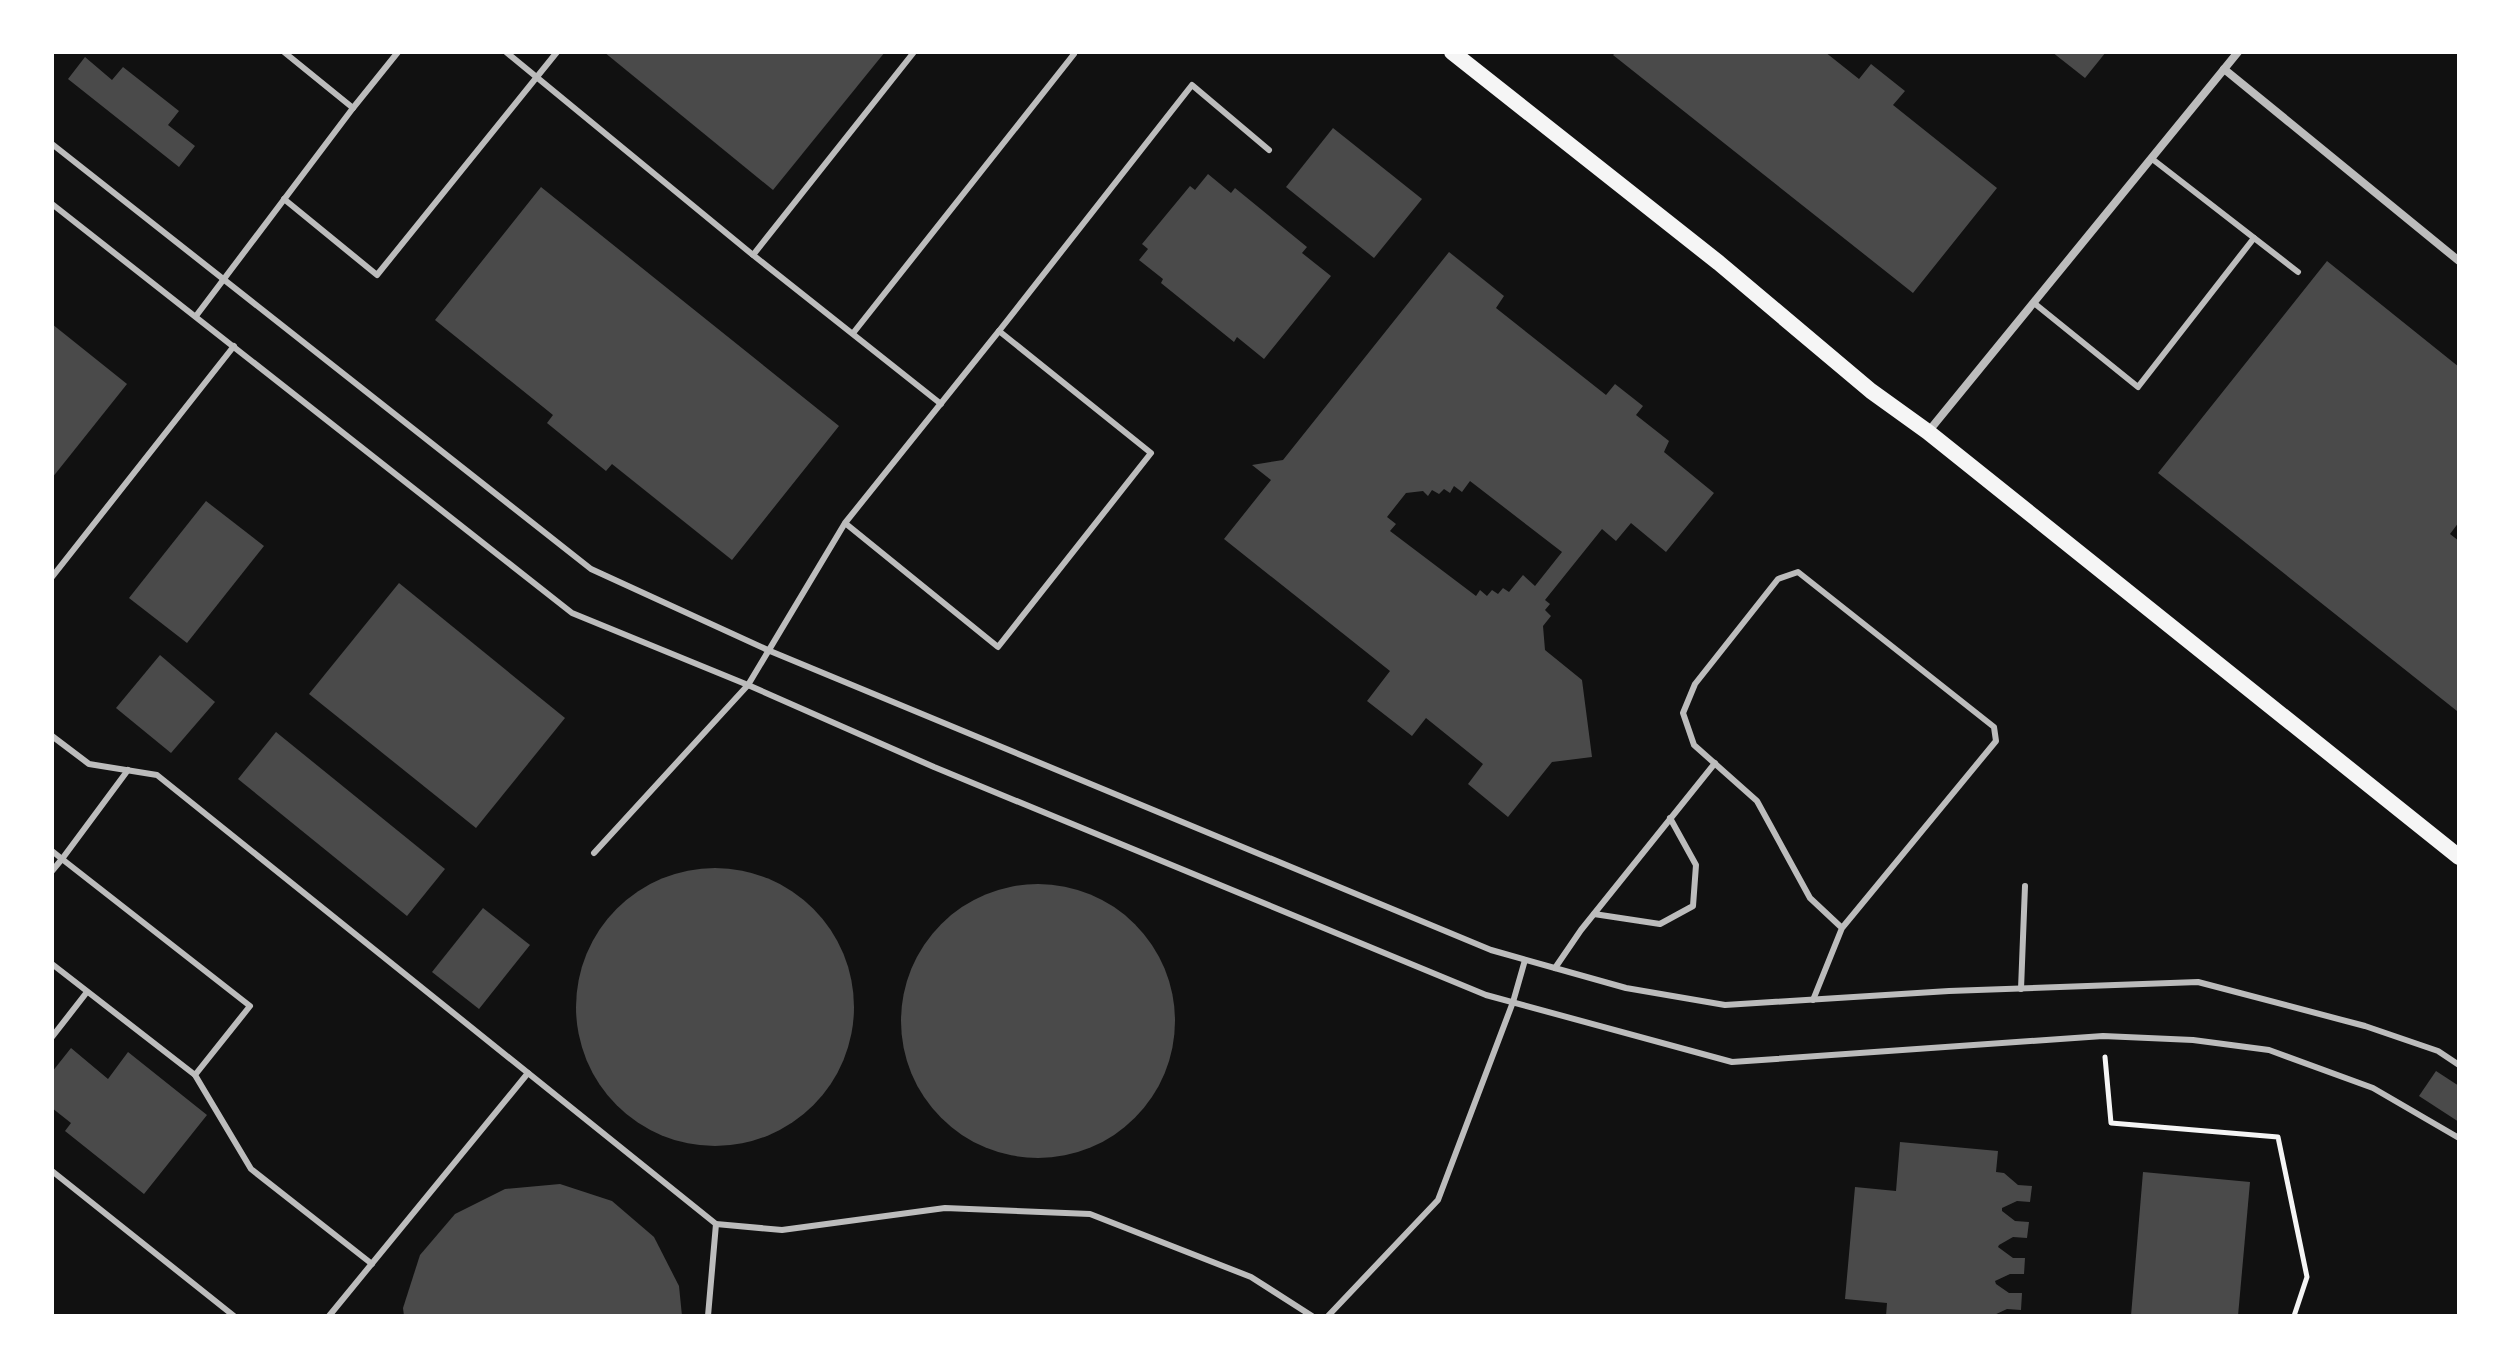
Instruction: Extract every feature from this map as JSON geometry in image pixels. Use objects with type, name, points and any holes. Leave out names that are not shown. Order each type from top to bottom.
[{"type":"main road","points":[[1452,52],[1719,263],[1871,391],[1928,432],[2459,857]]},
{"type":"street","points":[[1928,432],[2238,52]]},
{"type":"street","points":[[2224,69],[2459,261]]},
{"type":"lane","points":[[284,52],[353,108]]},
{"type":"lane","points":[[196,316],[398,52]]},
{"type":"lane","points":[[506,52],[753,255],[941,404]]},
{"type":"lane","points":[[284,199],[377,275],[557,52]]},
{"type":"lane","points":[[753,255],[914,52]]},
{"type":"lane","points":[[854,332],[1074,54],[1072,52]]},
{"type":"lane","points":[[594,853],[748,685],[845,523],[1192,85],[1269,150]]},
{"type":"lane","points":[[52,144],[591,569],[770,651],[1491,950],[1626,988],[1725,1005],[2198,982],[2365,1026],[2438,1051],[2459,1065]]},
{"type":"lane","points":[[2151,158],[2298,272]]},
{"type":"lane","points":[[52,204],[572,613],[748,685],[934,767],[1486,995],[1732,1062],[2103,1036],[2193,1040],[2269,1050],[2373,1088],[2459,1138]]},
{"type":"lane","points":[[2034,303],[2138,387],[2254,238]]},
{"type":"lane","points":[[845,523],[998,647],[1151,453],[999,331]]},
{"type":"lane","points":[[52,577],[234,346]]},
{"type":"lane","points":[[1813,1000],[1842,928],[1996,741],[1994,727],[1798,572],[1778,579],[1695,684],[1683,713],[1694,745],[1757,801],[1810,898],[1842,928]]},
{"type":"lane","points":[[52,736],[89,764],[157,775],[716,1224],[782,1230],[945,1208],[1090,1214],[1251,1277],[1312,1316]]},
{"type":"lane","points":[[1555,968],[1594,914],[1715,763]]},
{"type":"lane","points":[[52,871],[128,770]]},
{"type":"lane","points":[[1594,914],[1660,924],[1693,906],[1696,865],[1670,818]]},
{"type":"lane","points":[[52,851],[250,1006],[195,1075]]},
{"type":"lane","points":[[2021,989],[2025,886]]},
{"type":"lane","points":[[1328,1316],[1438,1200],[1513,1002],[1525,960]]},
{"type":"lane","points":[[52,964],[195,1075],[251,1169],[372,1264]]},
{"type":"lane","points":[[52,1037],[87,992]]},
{"type":"lane","points":[[329,1316],[528,1073]]},
{"type":"lane","points":[[52,1171],[234,1316]]},
{"type":"lane","points":[[708,1316],[716,1224]]},
{"type":"path","points":[[2103,1036],[2111,1123],[2278,1137],[2307,1277],[2294,1316]]},
{"type":"building","points":[[604,52],[885,52],[773,190]]},
{"type":"building","points":[[1616,52],[1825,52],[1859,79],[1871,64],[1905,91],[1893,105],[1997,188],[1913,293],[1613,55]]},
{"type":"building","points":[[2052,52],[2106,52],[2085,78]]},
{"type":"building","points":[[85,57],[112,80],[123,67],[179,111],[168,125],[195,146],[179,167],[68,79]]},
{"type":"building","points":[[1333,128],[1422,199],[1374,258],[1286,187]]},
{"type":"building","points":[[1208,174],[1231,193],[1235,188],[1307,247],[1302,253],[1331,276],[1264,359],[1237,337],[1234,342],[1161,283],[1163,279],[1139,260],[1148,249],[1142,244],[1190,186],[1195,190]]},
{"type":"building","points":[[541,187],[839,426],[732,560],[612,464],[606,471],[547,423],[553,415],[435,320]]},
{"type":"building","points":[[1449,252],[1504,296],[1496,308],[1606,395],[1615,384],[1643,406],[1636,415],[1669,441],[1664,452],[1714,493],[1666,552],[1631,523],[1616,541],[1602,529],[1545,600],[1550,604],[1545,610],[1551,616],[1543,626],[1545,650],[1582,680],[1592,757],[1552,762],[1508,817],[1468,784],[1483,764],[1426,718],[1412,736],[1367,701],[1390,671],[1224,539],[1271,480],[1252,465],[1283,460]],"holes":[[[1470,481],[1562,552],[1535,586],[1523,575],[1509,592],[1503,588],[1498,594],[1492,590],[1487,596],[1480,590],[1476,596],[1390,531],[1396,524],[1387,517],[1406,493],[1423,491],[1428,496],[1432,490],[1439,494],[1444,489],[1450,493],[1454,486],[1462,492]]]},
{"type":"building","points":[[2327,261],[2459,367],[2459,522],[2450,534],[2459,541],[2457,711],[2158,473]]},
{"type":"building","points":[[52,324],[127,384],[52,478]]},
{"type":"building","points":[[206,501],[264,546],[187,643],[129,598]]},
{"type":"building","points":[[399,583],[565,718],[476,828],[309,694]]},
{"type":"building","points":[[160,655],[215,702],[171,753],[116,708]]},
{"type":"building","points":[[276,732],[445,869],[407,916],[238,779]]},
{"type":"building","points":[[729,868],[781,884],[814,908],[844,954],[852,980],[852,1034],[844,1060],[814,1106],[768,1136],[729,1146],[701,1146],[649,1130],[616,1106],[607,1095],[592,1073],[578,1034],[576,993],[592,941],[616,908],[627,899],[649,884],[688,870]]},
{"type":"building","points":[[1051,884],[1091,894],[1135,924],[1165,968],[1173,994],[1173,1048],[1165,1074],[1135,1118],[1091,1148],[1065,1156],[1025,1158],[973,1142],[951,1127],[932,1108],[911,1074],[903,1048],[901,1008],[917,956],[932,934],[951,915],[985,894],[1011,886]]},
{"type":"building","points":[[483,908],[530,945],[479,1009],[432,972]]},
{"type":"building","points":[[71,1048],[108,1079],[128,1052],[207,1115],[144,1194],[65,1131],[71,1123],[52,1108],[52,1072]]},
{"type":"building","points":[[2436,1071],[2459,1086],[2459,1122],[2419,1096]]},
{"type":"building","points":[[1900,1142],[1998,1151],[1996,1172],[2004,1173],[2018,1185],[2032,1186],[2030,1202],[2017,1201],[2002,1208],[2015,1221],[2029,1222],[2027,1238],[2013,1237],[1998,1247],[2013,1258],[2025,1258],[2024,1274],[2010,1274],[1995,1281],[2009,1293],[2022,1293],[2021,1310],[2007,1309],[1992,1316],[1886,1316],[1887,1303],[1845,1299],[1855,1187],[1896,1191]]},
{"type":"building","points":[[2143,1172],[2250,1182],[2238,1316],[2131,1316]]},
{"type":"building","points":[[560,1184],[612,1201],[654,1237],[679,1286],[682,1316],[404,1316],[403,1308],[420,1255],[455,1214],[505,1189]]}]
